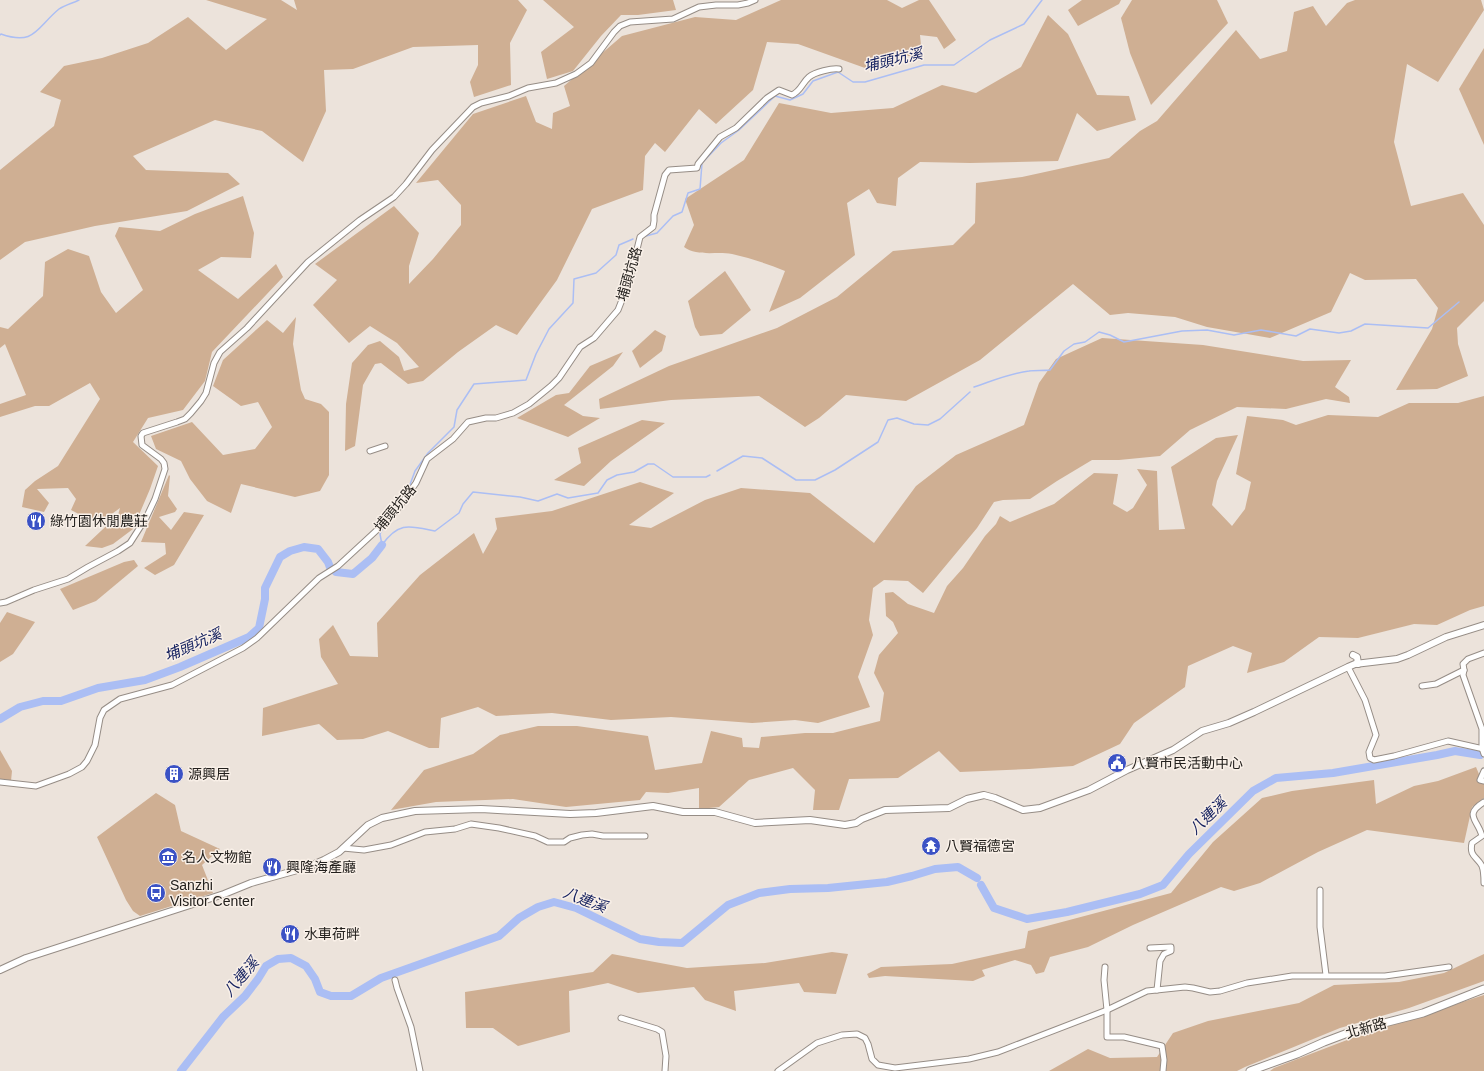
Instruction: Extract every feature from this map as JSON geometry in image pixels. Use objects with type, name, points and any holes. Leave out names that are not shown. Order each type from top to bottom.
[{"type":"main road","name":"北新路","points":[[1250,1071],[1353,1031],[1423,1013],[1484,989]]},
{"type":"street","points":[[0,603],[68,579],[130,543],[146,518],[155,499],[165,469],[162,459],[142,445],[141,436],[143,433],[185,419],[206,393],[214,363],[220,352],[247,328],[308,262],[360,220],[394,197],[432,150],[473,107],[481,103],[509,96],[528,88],[556,83],[576,74],[591,63],[620,26],[630,22],[673,19],[699,7],[716,4],[738,5],[755,0]]},
{"type":"street","name":"埔頭坑路","points":[[0,782],[36,786],[75,771],[87,762],[95,745],[100,718],[104,710],[120,699],[172,685],[243,648],[257,638],[319,578],[344,562],[396,511],[416,483],[427,459],[453,439],[468,422],[486,418],[496,418],[513,413],[529,404],[559,378],[580,347],[594,338],[618,310],[629,282],[640,237],[652,227],[665,174],[669,170],[697,168],[720,136],[736,128],[767,98],[779,90],[792,95],[798,92],[810,77],[831,68],[839,69]]},
{"type":"street","points":[[370,451],[385,446]]},
{"type":"street","points":[[0,970],[26,958],[224,894],[251,883],[308,867],[324,860],[343,848],[368,825],[382,818],[396,814],[481,809],[570,814],[653,806],[682,812],[715,812],[755,823],[810,820],[845,825],[856,823],[885,810],[949,808],[968,799],[984,795],[1023,810],[1040,808],[1089,790],[1127,770],[1173,750],[1202,731],[1229,724],[1348,667],[1408,656],[1446,637],[1484,625]]},
{"type":"street","points":[[1348,667],[1365,700],[1376,735],[1369,752],[1370,758],[1374,760],[1394,756],[1448,741],[1483,750],[1482,729],[1463,675],[1464,670],[1462,664],[1468,659],[1484,652]]},
{"type":"street","points":[[1353,655],[1358,657],[1358,664]]},
{"type":"street","points":[[1422,686],[1436,684],[1464,670]]},
{"type":"street","points":[[1484,771],[1480,780],[1484,782]]},
{"type":"street","points":[[1484,802],[1474,811],[1473,816],[1482,836],[1472,843],[1470,850],[1472,855],[1481,865],[1484,882]]},
{"type":"street","points":[[343,848],[364,850],[391,845],[425,832],[455,829],[471,824],[499,828],[534,836],[548,842],[564,842],[570,838],[592,834],[603,836],[645,836]]},
{"type":"street","points":[[1320,890],[1320,927],[1326,975]]},
{"type":"street","points":[[1150,948],[1171,947],[1171,951],[1164,954],[1160,961],[1157,990]]},
{"type":"street","points":[[1105,966],[1104,980],[1107,1010],[1106,1037],[1124,1038],[1162,1046],[1164,1060],[1163,1071]]},
{"type":"street","points":[[778,1071],[817,1043],[842,1034],[857,1034],[865,1038],[872,1059],[878,1065],[895,1068],[969,1059],[998,1052],[1107,1010],[1148,991],[1184,987],[1210,992],[1220,991],[1247,983],[1292,976],[1385,976],[1450,967]]},
{"type":"street","points":[[395,980],[411,1027],[420,1071]]},
{"type":"street","points":[[621,1018],[649,1026],[662,1032],[666,1056],[665,1071]]},
{"type":"shaded area","points":[[206,0],[281,0],[297,10],[294,0],[518,0],[527,10],[510,43],[511,85],[474,97],[470,82],[478,65],[478,45],[413,47],[353,69],[324,70],[326,111],[303,162],[262,131],[215,120],[133,156],[146,170],[228,173],[240,184],[187,211],[95,226],[25,242],[0,260],[0,170],[54,126],[61,100],[40,92],[64,66],[102,58],[148,43],[188,17],[226,50],[267,19]]},
{"type":"shaded area","points":[[543,0],[673,0],[676,10],[638,15],[621,15],[601,36],[573,71],[547,79],[541,52],[574,27]]},
{"type":"shaded area","points":[[781,0],[887,0],[902,8],[919,0],[929,0],[956,40],[944,49],[937,37],[920,35],[922,55],[895,57],[891,63],[865,68],[798,44],[767,42],[753,90],[716,124],[699,109],[665,152],[655,143],[645,156],[643,190],[592,209],[557,280],[517,335],[496,325],[458,352],[423,381],[408,384],[381,363],[375,364],[363,385],[355,446],[345,451],[346,404],[352,363],[368,345],[380,341],[399,357],[404,371],[419,367],[397,343],[370,326],[349,343],[313,305],[337,280],[315,264],[394,206],[419,233],[409,266],[409,284],[433,259],[461,225],[461,205],[438,180],[416,183],[473,114],[526,96],[536,122],[552,129],[553,113],[570,106],[564,86],[622,36],[695,17],[736,20]]},
{"type":"shaded area","points":[[1082,0],[1121,0],[1119,4],[1078,26],[1068,10]]},
{"type":"shaded area","points":[[1132,0],[1217,0],[1228,23],[1151,105],[1130,53],[1121,18]]},
{"type":"shaded area","points":[[1355,0],[1481,0],[1484,10],[1438,82],[1407,64],[1394,142],[1411,206],[1463,193],[1484,225],[1484,301],[1457,328],[1458,344],[1468,376],[1437,389],[1396,390],[1432,329],[1438,308],[1416,279],[1365,280],[1350,273],[1331,312],[1270,338],[1207,327],[1175,317],[1128,313],[1110,315],[1073,284],[980,360],[906,401],[846,395],[819,418],[805,427],[759,396],[671,400],[600,409],[599,399],[669,366],[777,328],[837,297],[893,251],[953,245],[975,223],[976,183],[1022,177],[1109,158],[1140,131],[1157,121],[1236,30],[1260,59],[1287,51],[1294,12],[1313,6],[1326,26],[1347,3]]},
{"type":"shaded area","points":[[1048,15],[1068,34],[1097,95],[1129,96],[1136,120],[1097,131],[1077,113],[1058,161],[970,163],[920,162],[898,178],[896,206],[877,203],[869,189],[847,203],[855,255],[800,298],[769,312],[785,271],[759,261],[732,254],[701,253],[684,247],[694,225],[685,199],[744,160],[779,103],[831,113],[893,108],[942,85],[976,93],[1021,67]]},
{"type":"shaded area","points":[[1484,48],[1484,145],[1459,89]]},
{"type":"shaded area","points":[[243,196],[254,233],[251,258],[221,257],[198,270],[238,299],[276,264],[283,277],[212,352],[205,381],[183,410],[148,418],[133,442],[158,466],[133,529],[113,544],[102,548],[85,546],[118,515],[120,508],[98,524],[71,510],[76,499],[68,488],[37,489],[49,503],[44,512],[22,507],[25,490],[35,481],[58,466],[100,399],[90,383],[49,406],[35,406],[0,417],[0,404],[26,395],[5,344],[0,348],[0,327],[8,329],[43,296],[45,262],[68,249],[89,256],[101,292],[116,313],[143,290],[115,236],[119,227],[160,231],[195,214]]},
{"type":"shaded area","points":[[725,271],[751,310],[722,334],[700,336],[695,327],[688,301]]},
{"type":"shaded area","points":[[296,317],[293,344],[301,390],[305,399],[321,404],[329,412],[329,475],[320,491],[295,497],[241,484],[231,513],[207,501],[190,479],[181,461],[156,449],[151,436],[192,422],[223,455],[255,449],[272,427],[258,402],[241,406],[213,386],[223,360],[267,320],[283,333]]},
{"type":"shaded area","points":[[655,330],[666,336],[662,351],[640,368],[632,351]]},
{"type":"shaded area","points":[[1102,338],[1203,345],[1303,361],[1351,360],[1335,387],[1349,397],[1350,403],[1326,399],[1286,409],[1237,407],[1190,430],[1160,456],[1119,460],[1092,460],[1030,499],[1003,500],[994,502],[977,528],[923,593],[908,581],[884,580],[873,588],[869,620],[873,635],[858,677],[870,707],[818,723],[795,720],[752,723],[671,717],[611,720],[552,713],[496,716],[478,707],[441,718],[439,748],[429,748],[388,731],[363,739],[337,740],[319,724],[262,736],[263,708],[338,684],[321,657],[319,639],[333,625],[350,656],[378,657],[377,623],[420,575],[474,533],[483,554],[497,529],[495,518],[552,511],[640,482],[674,493],[629,525],[651,528],[705,500],[741,488],[810,493],[874,543],[916,486],[956,455],[1024,425],[1039,383],[1056,359]]},
{"type":"shaded area","points":[[623,352],[613,366],[564,405],[583,416],[600,418],[568,437],[517,418],[556,395],[569,393],[590,366]]},
{"type":"shaded area","points":[[1484,396],[1484,606],[1470,610],[1437,625],[1414,624],[1358,638],[1319,637],[1284,662],[1247,673],[1252,653],[1233,646],[1188,666],[1185,687],[1134,723],[1120,744],[1073,766],[960,772],[939,751],[898,778],[849,779],[839,810],[813,810],[815,790],[793,768],[749,780],[719,807],[699,809],[699,788],[668,793],[646,792],[640,800],[566,807],[513,799],[436,802],[391,810],[424,770],[473,754],[500,735],[538,726],[577,726],[648,736],[655,770],[702,763],[711,731],[742,738],[743,747],[759,748],[761,737],[805,733],[833,733],[880,721],[884,693],[874,673],[879,655],[898,633],[893,622],[886,616],[885,593],[893,592],[908,604],[934,613],[947,586],[963,568],[985,536],[996,524],[1000,516],[1010,522],[1054,504],[1094,473],[1118,474],[1113,504],[1127,512],[1133,508],[1147,485],[1137,469],[1157,471],[1159,530],[1185,529],[1171,467],[1216,438],[1238,435],[1217,481],[1212,505],[1232,526],[1245,509],[1251,482],[1236,474],[1247,416],[1283,420],[1296,425],[1328,415],[1378,417],[1409,403],[1458,403]]},
{"type":"shaded area","points":[[642,420],[665,423],[611,461],[584,486],[554,480],[581,463],[578,448]]},
{"type":"shaded area","points":[[169,475],[168,496],[177,509],[175,512],[159,517],[171,530],[184,512],[204,515],[174,565],[155,575],[144,568],[166,554],[165,543],[141,542]]},
{"type":"shaded area","points":[[134,560],[138,566],[96,601],[73,610],[60,589],[124,562]]},
{"type":"shaded area","points":[[7,612],[35,622],[13,654],[0,662],[0,623]]},
{"type":"shaded area","points":[[0,750],[12,771],[11,781],[0,781]]},
{"type":"shaded area","points":[[1476,767],[1481,779],[1484,781],[1484,798],[1472,807],[1464,843],[1367,830],[1318,852],[1260,883],[1234,891],[1221,887],[1133,925],[1088,947],[1050,957],[1044,972],[1036,974],[1031,965],[1015,960],[982,970],[985,976],[973,981],[885,976],[869,978],[867,974],[881,967],[952,964],[1025,948],[1028,931],[1171,893],[1213,842],[1262,798],[1292,791],[1374,780],[1376,804],[1414,786],[1438,781]]},
{"type":"shaded area","points":[[156,793],[175,805],[181,831],[220,849],[202,865],[213,893],[140,916],[133,911],[126,900],[97,837]]},
{"type":"shaded area","points":[[832,952],[848,954],[836,994],[804,992],[799,983],[734,991],[736,1011],[705,1000],[694,987],[638,993],[608,983],[569,991],[570,1032],[518,1046],[493,1028],[466,1028],[465,992],[593,972],[612,954],[687,968],[765,963]]},
{"type":"shaded area","points":[[1484,954],[1484,981],[1409,1008],[1340,1028],[1237,1071],[1049,1071],[1088,1049],[1110,1058],[1157,1057],[1173,1033],[1208,1021],[1299,1003],[1334,985],[1399,982],[1444,973]]},
{"type":"shaded area","points":[[1484,995],[1484,1071],[1270,1071],[1274,1068],[1360,1035]]},
{"type":"waterway","points":[[0,35],[21,38],[28,36],[40,28],[59,9],[79,0]]},
{"type":"waterway","name":"埔頭坑溪","points":[[646,236],[657,233],[673,216],[682,212],[688,193],[700,189],[702,163],[721,143],[739,130],[775,96],[790,100],[803,94],[813,81],[838,72],[853,82],[865,82],[924,65],[954,65],[990,40],[1024,24],[1042,0]]},
{"type":"waterway","name":"埔頭坑溪","points":[[391,512],[395,503],[408,490],[415,471],[428,453],[454,427],[457,410],[474,384],[526,380],[536,354],[549,329],[573,303],[574,279],[596,273],[616,255],[619,245],[633,239]]},
{"type":"waterway","points":[[974,387],[1022,372],[1050,370],[1064,351],[1074,344],[1085,342],[1099,332],[1110,335],[1124,342],[1182,331],[1207,330],[1234,335],[1261,330],[1296,336],[1310,329],[1339,333],[1351,331],[1365,324],[1428,328],[1459,302]]},
{"type":"waterway","points":[[717,471],[743,456],[762,458],[796,480],[815,480],[835,470],[878,442],[888,420],[897,418],[914,424],[928,425],[940,419],[970,392]]},
{"type":"waterway","points":[[382,545],[394,532],[406,527],[435,531],[459,513],[463,504],[473,492],[520,497],[538,501],[557,494],[568,498],[598,493],[607,480],[617,475],[634,472],[648,464],[654,464],[673,477],[706,477],[710,475]]},
{"type":"waterway","name":"埔頭坑溪","points":[[382,545],[380,534],[383,528]]},
{"type":"waterway","name":"埔頭坑溪","points":[[336,572],[353,574],[372,558],[382,545]]},
{"type":"waterway","name":"埔頭坑溪","points":[[0,719],[20,707],[43,701],[61,701],[98,688],[145,680],[180,667],[249,637],[259,628],[265,599],[265,588],[280,557],[290,551],[304,547],[318,549],[328,562],[331,570]]},
{"type":"waterway","name":"八連溪","points":[[981,885],[994,908],[1027,919],[1067,912],[1140,894],[1163,885],[1189,854],[1253,791],[1276,778],[1333,773],[1455,751],[1480,755]]},
{"type":"waterway","name":"八連溪","points":[[181,1071],[223,1017],[245,996],[266,966],[278,959],[291,958],[306,966],[315,979],[320,992],[331,996],[351,996],[381,978],[499,936],[519,918],[538,907],[554,902],[576,908],[640,939],[682,943],[728,905],[759,893],[790,889],[828,888],[887,882],[935,869],[958,867],[977,878]]},
{"type":"place","name":"綠竹園休閒農莊","points":[[36,521]]},
{"type":"place","name":"八賢市民活動中心","points":[[1117,763]]},
{"type":"place","name":"源興居","points":[[174,774]]},
{"type":"place","name":"八賢福德宮","points":[[931,846]]},
{"type":"place","name":"名人文物館","points":[[168,857]]},
{"type":"place","name":"興隆海產廳","points":[[272,867]]},
{"type":"place","name":"Sanzhi Visitor Center","points":[[156,893]]},
{"type":"place","name":"水車荷畔","points":[[290,934]]}]
